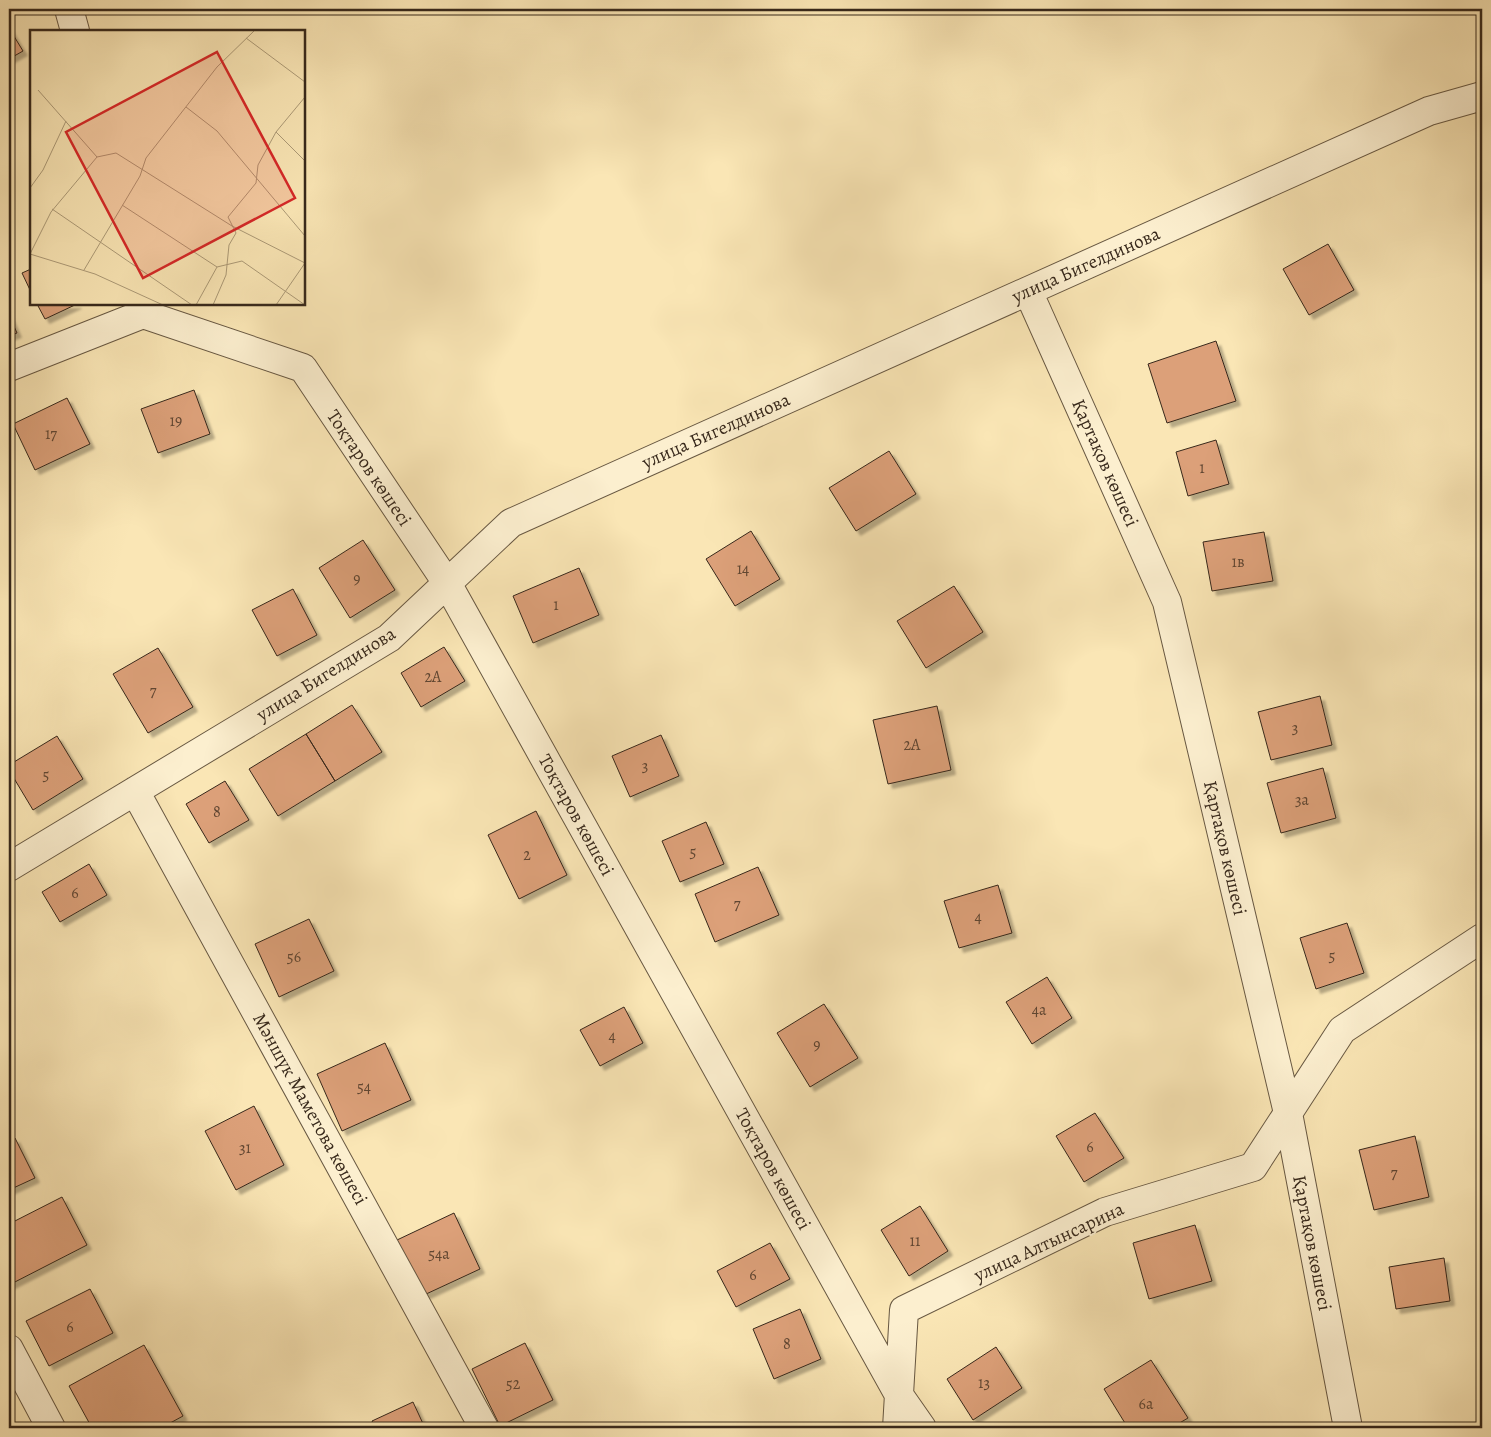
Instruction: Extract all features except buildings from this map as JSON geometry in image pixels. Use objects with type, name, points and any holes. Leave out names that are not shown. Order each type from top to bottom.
[{"type":"street","points":[[70,9],[75,30]]},
{"type":"street","name":"улица Бигелдинова","points":[[9,867],[389,638],[511,523],[1428,111],[1482,96]]},
{"type":"street","name":"Қартақов көшесі","points":[[1028,291],[1168,602],[1288,1113],[1348,1428]]},
{"type":"street","points":[[9,367],[142,309]]},
{"type":"street","name":"Тоқтаров көшесі","points":[[142,309],[303,368],[447,583],[899,1395],[922,1428]]},
{"type":"street","name":"Мәншүк Маметова көшесі","points":[[135,791],[484,1428]]},
{"type":"street","name":"улица Алтынсарина","points":[[897,1428],[904,1310],[1105,1212],[1253,1167],[1342,1030],[1482,938]]},
{"type":"street","points":[[9,1349],[51,1428]]}]
